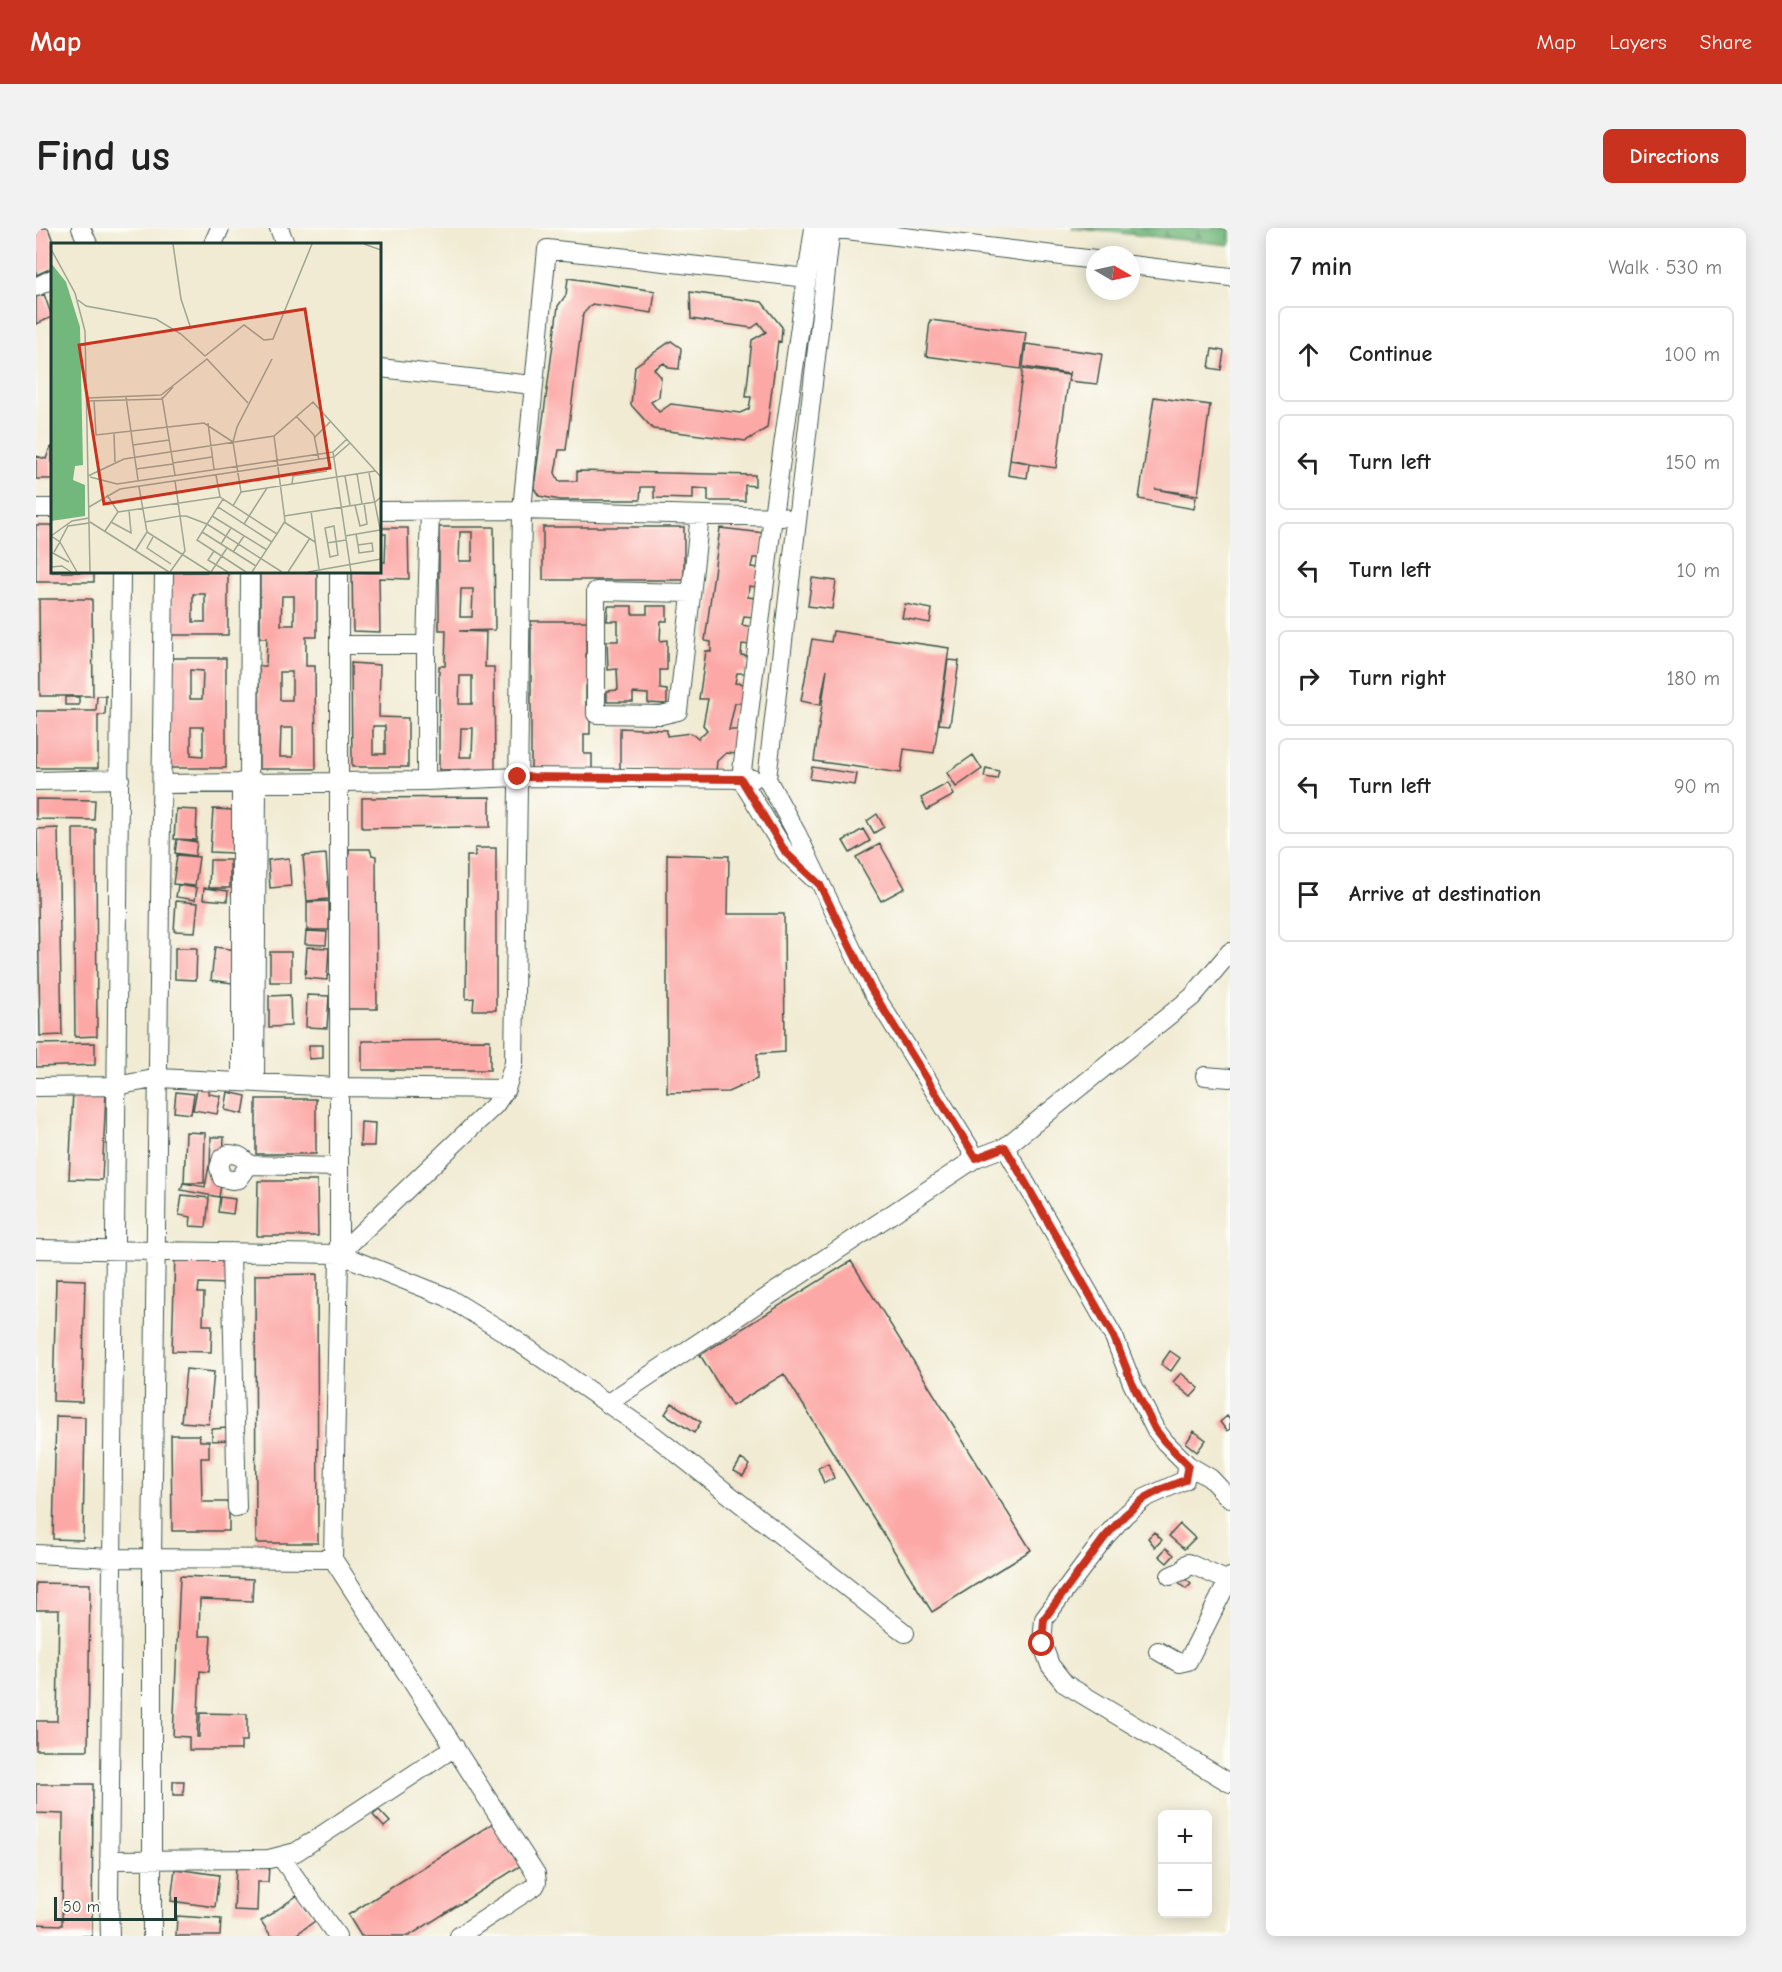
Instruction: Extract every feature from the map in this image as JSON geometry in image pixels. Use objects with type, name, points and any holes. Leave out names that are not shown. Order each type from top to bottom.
[{"type":"street","points":[[81,228],[88,243]]},
{"type":"street","points":[[213,243],[220,228]]},
{"type":"street","points":[[279,228],[285,243]]},
{"type":"street","points":[[814,228],[773,516],[741,779],[786,853],[820,885]]},
{"type":"street","points":[[976,1158],[871,989],[797,834],[766,779],[830,228],[1086,259]]},
{"type":"street","points":[[339,1254],[495,1106],[506,1089],[514,1063],[522,510],[547,249],[807,278]]},
{"type":"street","points":[[1140,266],[1230,277]]},
{"type":"street","points":[[36,287],[51,280]]},
{"type":"street","points":[[381,368],[533,385]]},
{"type":"street","points":[[381,511],[522,510],[797,518]]},
{"type":"street","points":[[426,781],[426,645],[430,512]]},
{"type":"street","points":[[691,593],[596,591],[596,714],[661,715],[678,711],[700,515]]},
{"type":"street","points":[[110,1936],[121,573]]},
{"type":"street","points":[[152,1936],[152,1557],[164,573]]},
{"type":"street","points":[[248,1082],[250,573]]},
{"type":"street","points":[[339,573],[339,1254],[333,1558],[537,1878],[535,1886],[459,1936]]},
{"type":"street","points":[[340,645],[426,645]]},
{"type":"street","points":[[163,784],[426,781],[518,777],[766,779]]},
{"type":"street","points":[[36,781],[120,779]]},
{"type":"street","points":[[608,1403],[976,1158],[1005,1147],[1192,997],[1230,952]]},
{"type":"street","points":[[36,1087],[116,1086],[159,1078],[338,1087],[506,1089]]},
{"type":"street","points":[[1005,1147],[1114,1337],[1132,1383],[1155,1429],[1188,1465],[1210,1478],[1230,1499]]},
{"type":"street","points":[[249,1165],[338,1167]]},
{"type":"street","points":[[36,1249],[339,1254],[447,1298],[504,1332],[656,1437],[905,1633]]},
{"type":"street","points":[[231,1252],[237,1508]]},
{"type":"street","points":[[1188,1465],[1185,1480],[1145,1498],[1105,1537],[1044,1619],[1042,1644],[1050,1665],[1065,1684],[1230,1783]]},
{"type":"street","points":[[36,1554],[112,1558],[333,1558]]},
{"type":"street","points":[[1158,1651],[1179,1664],[1188,1661],[1229,1579],[1188,1563],[1184,1570],[1170,1576]]},
{"type":"street","points":[[109,1860],[269,1859],[296,1852],[455,1748]]},
{"type":"street","points":[[280,1856],[336,1936]]},
{"type":"green space","points":[[1072,228],[1230,228],[1230,245]]},
{"type":"building","points":[[36,228],[48,228],[54,243],[51,243],[51,268],[36,275]]},
{"type":"building","points":[[568,278],[655,291],[652,313],[592,304],[583,314],[566,450],[559,450],[555,473],[559,481],[577,481],[577,471],[755,475],[755,486],[745,485],[745,501],[708,501],[708,489],[693,488],[693,499],[654,498],[654,487],[641,487],[640,500],[560,500],[539,496],[534,488],[558,306],[566,295]]},
{"type":"building","points":[[690,292],[762,302],[782,327],[781,342],[778,341],[767,428],[746,441],[653,429],[631,405],[635,366],[671,341],[681,348],[679,369],[669,368],[664,363],[654,369],[661,377],[659,397],[651,402],[659,412],[671,404],[740,413],[749,409],[751,397],[746,397],[752,340],[766,332],[759,323],[752,328],[691,319]]},
{"type":"building","points":[[44,294],[51,317],[36,324],[36,297]]},
{"type":"building","points":[[930,320],[1026,332],[1021,369],[926,356]]},
{"type":"building","points":[[1026,344],[1102,354],[1097,384],[1069,381],[1070,371],[1069,374],[1023,367]]},
{"type":"building","points":[[1212,349],[1224,351],[1221,370],[1209,368]]},
{"type":"building","points":[[1023,369],[1069,375],[1056,468],[1029,464],[1027,478],[1008,475],[1010,460],[1029,463],[1010,459]]},
{"type":"building","points":[[1154,397],[1210,405],[1198,495],[1155,489],[1196,497],[1194,509],[1139,499]]},
{"type":"building","points":[[50,448],[51,479],[36,479],[36,456],[46,459]]},
{"type":"building","points":[[36,525],[51,525],[51,573],[94,573],[94,582],[36,582]]},
{"type":"building","points":[[439,527],[494,527],[495,630],[459,631],[486,632],[485,667],[494,667],[495,769],[439,770],[439,666],[445,666],[446,630],[439,630]],"holes":[[[460,532],[472,532],[472,561],[459,561]],[[461,589],[473,589],[472,617],[460,617]],[[460,676],[472,676],[472,704],[459,704]],[[461,728],[473,728],[472,757],[460,757]]]},
{"type":"building","points":[[543,527],[684,527],[684,580],[543,580]]},
{"type":"building","points":[[381,528],[408,528],[409,579],[379,578],[380,632],[353,631],[352,573],[381,573],[381,562],[385,562],[386,534],[381,534]]},
{"type":"building","points":[[720,528],[764,533],[761,558],[753,558],[751,567],[759,568],[757,587],[749,586],[748,597],[755,598],[753,617],[744,616],[742,625],[752,627],[750,645],[742,644],[741,655],[748,656],[746,673],[737,673],[735,683],[745,684],[742,703],[735,703],[729,730],[739,730],[736,754],[726,753],[717,761],[716,771],[620,769],[620,728],[667,730],[667,736],[691,733],[698,739],[707,730],[703,725],[708,699],[699,699],[706,651],[711,652],[711,642],[705,641]]},
{"type":"building","points":[[171,573],[228,573],[228,635],[172,635]],"holes":[[[193,594],[205,594],[205,622],[193,622]]]},
{"type":"building","points":[[260,573],[317,573],[317,637],[306,637],[306,666],[315,666],[316,769],[259,769],[259,666],[266,666],[267,638],[260,638]],"holes":[[[282,596],[294,596],[294,625],[281,625]],[[280,672],[292,672],[292,700],[280,700]],[[281,728],[293,728],[293,757],[280,757]]]},
{"type":"building","points":[[812,578],[836,581],[832,609],[808,606]]},
{"type":"building","points":[[39,599],[92,599],[93,696],[40,696]]},
{"type":"building","points":[[905,604],[932,609],[930,623],[902,618]]},
{"type":"building","points":[[608,606],[632,606],[632,614],[647,614],[647,606],[667,606],[667,621],[661,621],[660,641],[667,640],[667,670],[660,670],[660,689],[667,690],[667,704],[648,703],[648,694],[633,693],[633,702],[607,702],[607,691],[618,690],[617,669],[608,670],[607,641],[618,641],[618,621],[607,621]]},
{"type":"building","points":[[531,621],[593,621],[593,640],[586,640],[586,657],[592,657],[592,686],[586,686],[586,706],[590,706],[590,734],[584,734],[584,754],[592,754],[592,769],[531,769]]},
{"type":"building","points":[[833,631],[949,648],[934,753],[904,749],[901,773],[814,761],[827,669],[820,705],[801,701],[812,639],[831,642]]},
{"type":"building","points":[[169,658],[226,658],[226,768],[170,768]],"holes":[[[190,670],[203,671],[202,699],[190,699]],[[191,727],[203,727],[203,756],[191,755]]]},
{"type":"building","points":[[948,660],[959,661],[950,725],[939,724]]},
{"type":"building","points":[[351,663],[380,665],[379,717],[408,718],[408,767],[352,767]],"holes":[[[373,726],[385,726],[385,754],[373,754]]]},
{"type":"building","points":[[97,696],[106,696],[105,715],[98,715],[98,768],[36,768],[36,711],[96,711]]},
{"type":"building","points":[[65,697],[79,697],[79,705],[65,705]]},
{"type":"building","points":[[973,755],[982,769],[956,787],[947,773]]},
{"type":"building","points":[[812,767],[857,774],[855,785],[810,779]]},
{"type":"building","points":[[986,768],[999,771],[997,779],[984,777]]},
{"type":"building","points":[[948,783],[954,795],[927,810],[921,798]]},
{"type":"building","points":[[490,797],[490,827],[362,828],[362,798]]},
{"type":"building","points":[[36,799],[95,800],[94,820],[36,819]]},
{"type":"building","points":[[176,809],[197,810],[196,840],[174,839]]},
{"type":"building","points":[[213,809],[234,810],[232,853],[210,852]]},
{"type":"building","points":[[877,814],[884,827],[874,833],[867,821]]},
{"type":"building","points":[[58,828],[62,1035],[40,1036],[37,829]]},
{"type":"building","points":[[73,829],[96,829],[97,1036],[75,1037]]},
{"type":"building","points":[[863,829],[870,841],[850,853],[843,841]]},
{"type":"building","points":[[177,839],[197,842],[195,856],[175,853]]},
{"type":"building","points":[[880,844],[905,888],[881,901],[856,857]]},
{"type":"building","points":[[475,848],[496,848],[496,1010],[473,1010],[474,998],[466,999],[467,856],[475,856]]},
{"type":"building","points":[[349,849],[370,849],[372,855],[376,856],[377,1009],[346,1009],[345,854],[349,854]]},
{"type":"building","points":[[326,854],[329,899],[307,901],[303,856]]},
{"type":"building","points":[[667,854],[729,856],[728,914],[784,914],[785,1052],[757,1054],[757,1079],[728,1092],[667,1093]]},
{"type":"building","points":[[177,855],[199,857],[195,886],[173,884]]},
{"type":"building","points":[[289,858],[291,886],[270,888],[268,860]]},
{"type":"building","points":[[210,860],[230,860],[230,888],[209,888]]},
{"type":"building","points":[[178,885],[197,888],[195,900],[176,897]]},
{"type":"building","points":[[204,888],[228,891],[227,901],[203,899]]},
{"type":"building","points":[[176,901],[198,903],[195,932],[174,931]]},
{"type":"building","points":[[329,901],[329,930],[307,930],[307,902]]},
{"type":"building","points":[[306,931],[327,932],[326,945],[305,944]]},
{"type":"building","points":[[215,947],[236,950],[232,983],[211,980]]},
{"type":"building","points":[[307,947],[329,948],[327,980],[305,978]]},
{"type":"building","points":[[175,948],[197,948],[196,980],[175,979]]},
{"type":"building","points":[[270,952],[291,952],[291,982],[270,982]]},
{"type":"building","points":[[290,995],[291,1026],[269,1027],[269,996]]},
{"type":"building","points":[[307,995],[329,996],[327,1028],[306,1027]]},
{"type":"building","points":[[490,1040],[490,1070],[362,1070],[362,1041]]},
{"type":"building","points":[[95,1043],[95,1065],[36,1067],[36,1044]]},
{"type":"building","points":[[309,1045],[323,1045],[323,1058],[309,1059]]},
{"type":"building","points":[[198,1084],[210,1086],[209,1094],[221,1096],[217,1114],[193,1110]]},
{"type":"building","points":[[73,1090],[106,1092],[102,1180],[69,1179]]},
{"type":"building","points":[[176,1092],[194,1094],[191,1114],[174,1112]]},
{"type":"building","points":[[228,1092],[246,1096],[243,1114],[225,1110]]},
{"type":"building","points":[[256,1099],[316,1099],[316,1154],[256,1154]]},
{"type":"building","points":[[361,1122],[375,1123],[374,1146],[360,1146]]},
{"type":"building","points":[[186,1132],[205,1133],[204,1183],[184,1183]]},
{"type":"building","points":[[211,1137],[224,1137],[223,1165],[210,1164]]},
{"type":"building","points":[[209,1166],[224,1168],[219,1197],[181,1190],[183,1183],[205,1187]]},
{"type":"building","points":[[258,1181],[317,1181],[318,1236],[257,1236]]},
{"type":"building","points":[[182,1195],[209,1198],[206,1227],[190,1226],[191,1217],[179,1215]]},
{"type":"building","points":[[220,1197],[235,1199],[233,1214],[218,1212]]},
{"type":"building","points":[[175,1255],[230,1256],[229,1284],[199,1283],[198,1293],[204,1293],[203,1325],[212,1325],[211,1352],[172,1351]]},
{"type":"building","points":[[851,1261],[1031,1550],[932,1612],[784,1374],[732,1406],[700,1355]]},
{"type":"building","points":[[317,1274],[318,1543],[256,1543],[255,1275]]},
{"type":"building","points":[[56,1279],[85,1280],[82,1402],[53,1401]]},
{"type":"building","points":[[1170,1351],[1180,1358],[1171,1371],[1161,1364]]},
{"type":"building","points":[[186,1369],[214,1372],[209,1424],[181,1422]]},
{"type":"building","points":[[1181,1373],[1199,1388],[1191,1397],[1173,1382]]},
{"type":"building","points":[[672,1403],[701,1422],[694,1433],[665,1414]]},
{"type":"building","points":[[56,1416],[85,1417],[83,1540],[53,1539]]},
{"type":"building","points":[[1227,1416],[1230,1420],[1230,1429],[1227,1431],[1220,1422]]},
{"type":"building","points":[[228,1428],[228,1440],[212,1441],[212,1429]]},
{"type":"building","points":[[1194,1431],[1206,1440],[1197,1452],[1186,1443]]},
{"type":"building","points":[[171,1435],[199,1435],[200,1441],[209,1441],[209,1458],[201,1458],[202,1502],[229,1502],[229,1531],[172,1531]]},
{"type":"building","points":[[741,1459],[750,1465],[743,1476],[734,1471]]},
{"type":"building","points":[[828,1463],[834,1478],[824,1483],[818,1468]]},
{"type":"building","points":[[1180,1524],[1195,1538],[1184,1549],[1169,1536]]},
{"type":"building","points":[[1154,1532],[1162,1540],[1155,1547],[1148,1538]]},
{"type":"building","points":[[1166,1548],[1174,1555],[1167,1563],[1159,1556]]},
{"type":"building","points":[[180,1576],[253,1579],[252,1601],[200,1599],[199,1636],[211,1636],[209,1672],[200,1671],[197,1737],[199,1737],[200,1713],[247,1714],[247,1741],[241,1741],[241,1750],[189,1750],[189,1737],[173,1736]]},
{"type":"building","points":[[1182,1576],[1191,1584],[1186,1589],[1177,1582]]},
{"type":"building","points":[[36,1583],[90,1584],[88,1750],[36,1750],[36,1721],[57,1721],[59,1610],[36,1610]]},
{"type":"building","points":[[173,1781],[184,1781],[183,1795],[173,1795]]},
{"type":"building","points":[[36,1784],[93,1784],[92,1936],[36,1936],[36,1924],[62,1925],[63,1814],[36,1813]]},
{"type":"building","points":[[379,1810],[390,1822],[384,1827],[373,1815]]},
{"type":"building","points":[[493,1823],[520,1866],[409,1936],[361,1936],[348,1915]]},
{"type":"building","points":[[236,1865],[269,1866],[268,1882],[258,1882],[257,1911],[234,1910]]},
{"type":"building","points":[[175,1869],[219,1875],[215,1907],[171,1901]]},
{"type":"building","points":[[298,1895],[315,1921],[294,1936],[271,1936],[261,1921]]},
{"type":"building","points":[[177,1916],[221,1919],[220,1936],[176,1936]]},
{"type":"route","points":[[518,777],[741,779],[786,853],[820,885],[871,989],[976,1158],[1005,1147],[1114,1337],[1132,1383],[1155,1429],[1188,1465],[1185,1480],[1145,1498],[1105,1537],[1044,1619],[1042,1644]]}]
